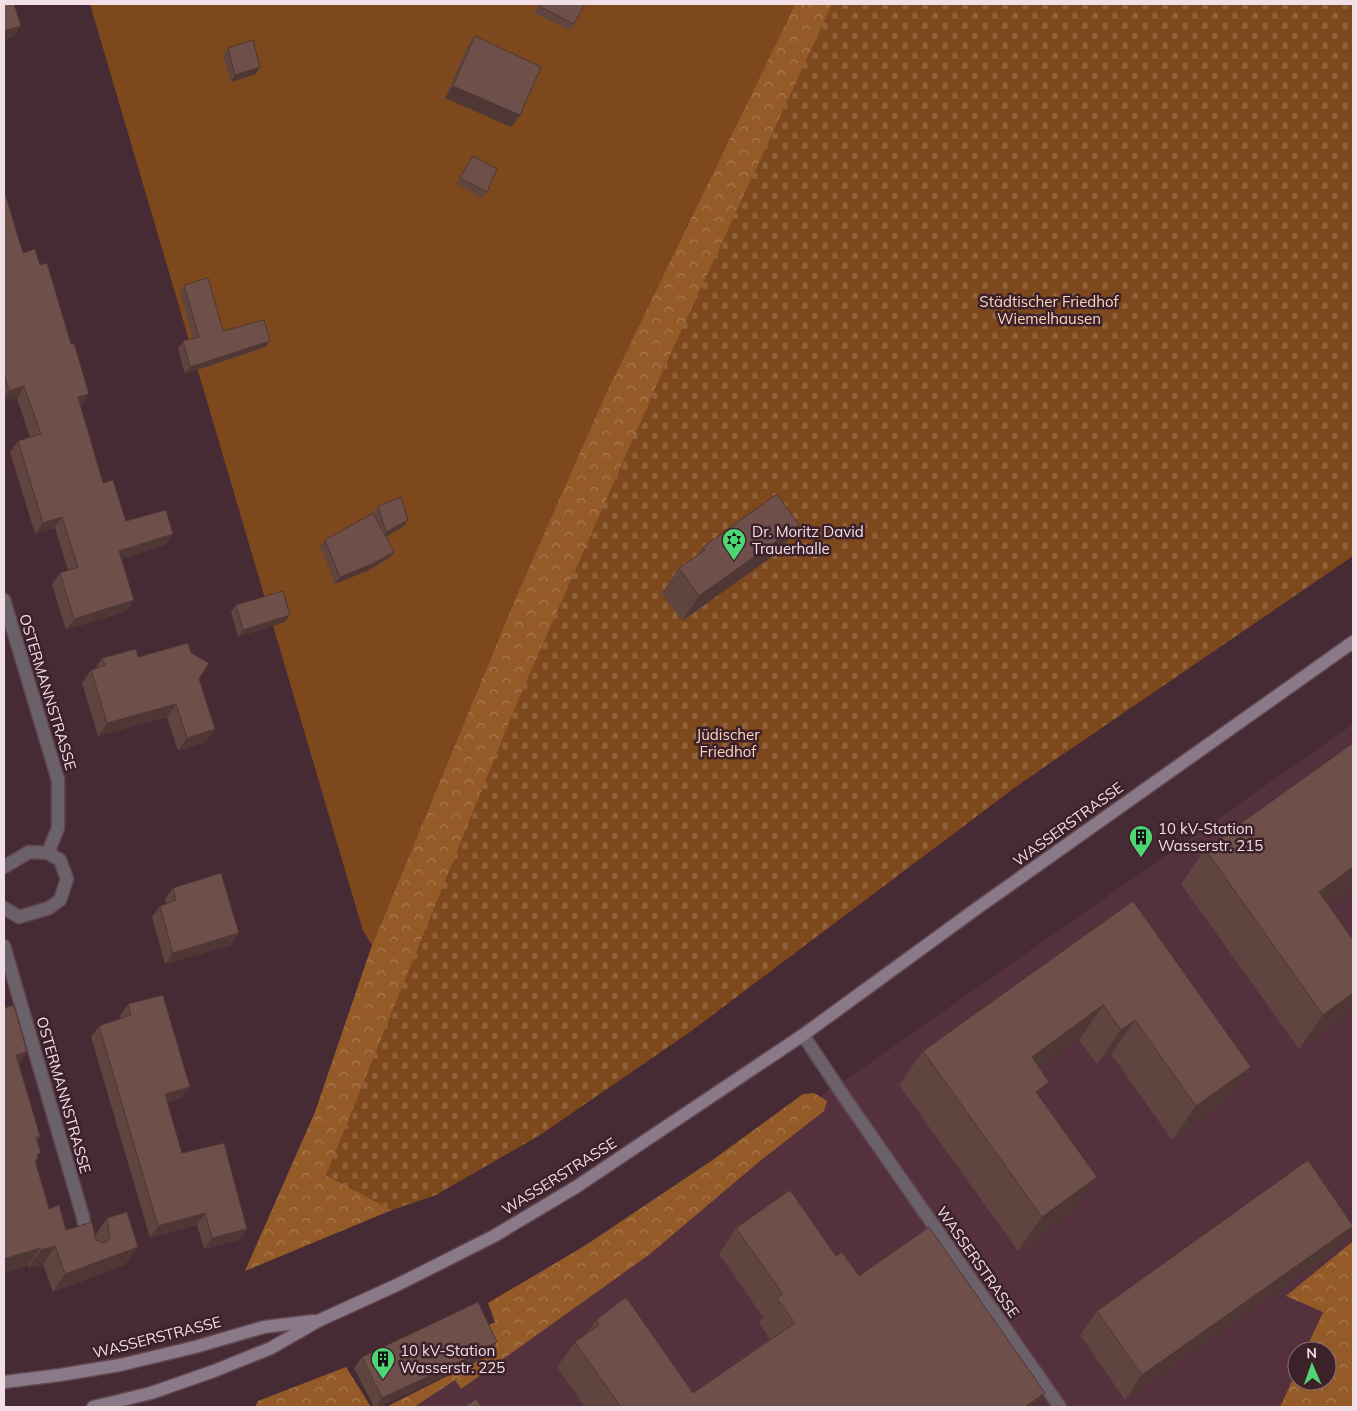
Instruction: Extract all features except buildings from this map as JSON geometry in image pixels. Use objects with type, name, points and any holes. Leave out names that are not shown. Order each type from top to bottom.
[{"type":"main road","name":"WASSERSTRASSE","points":[[93,1407],[151,1393],[214,1371],[271,1348],[318,1321],[399,1284],[502,1231],[576,1187],[804,1035],[984,904],[1353,642]]},
{"type":"main road","name":"WASSERSTRASSE","points":[[4,1382],[120,1365],[195,1347],[264,1326],[318,1321]]},
{"type":"street","name":"OSTERMANNSTRASSE","points":[[4,600],[58,780],[58,828],[48,854]]},
{"type":"street","points":[[4,867],[29,852],[48,854],[60,860],[67,879],[60,900],[49,908],[19,917],[4,913]]},
{"type":"street","name":"OSTERMANNSTRASSE","points":[[4,946],[82,1217],[90,1252]]},
{"type":"street","name":"WASSERSTRASSE","points":[[804,1035],[853,1109],[1060,1407]]},
{"type":"shaded area","points":[[1353,724],[1353,1244],[1309,1341],[1287,1341],[1287,1391],[1280,1407],[398,1407],[497,1354],[799,1110],[867,1065]]},
{"type":"green space","points":[[90,4],[795,4],[606,393],[518,592],[372,945],[363,931]]},
{"type":"green space","points":[[795,4],[861,4],[326,1175],[392,1210],[245,1271],[315,1112],[372,945],[518,592],[606,393]]},
{"type":"green space","points":[[832,4],[1353,4],[1353,556],[1021,783],[690,1032],[540,1135],[436,1195],[392,1210],[326,1175],[519,698],[669,357]]},
{"type":"green space","points":[[814,1093],[827,1101],[824,1111],[760,1161],[650,1254],[461,1389],[455,1380],[414,1407],[386,1407],[493,1353],[483,1328],[495,1322],[488,1303],[586,1245],[714,1159],[803,1094]]},
{"type":"green space","points":[[1353,1241],[1353,1407],[1280,1407],[1287,1391],[1337,1391],[1337,1341],[1310,1341],[1323,1312],[1286,1296]]},
{"type":"green space","points":[[346,1367],[371,1407],[255,1407],[258,1401]]},
{"type":"place","name":"Dr. Moritz David Trauerhalle","points":[[734,561]]},
{"type":"place","name":"10 kV-Station Wasserstr. 215","points":[[1141,858]]},
{"type":"place","name":"10 kV-Station Wasserstr. 225","points":[[383,1380]]},
{"type":"park label","name":"Städtischer Friedhof Wiemelhausen","points":[[1049,310]]},
{"type":"park label","name":"Jüdischer Friedhof","points":[[728,742]]}]
